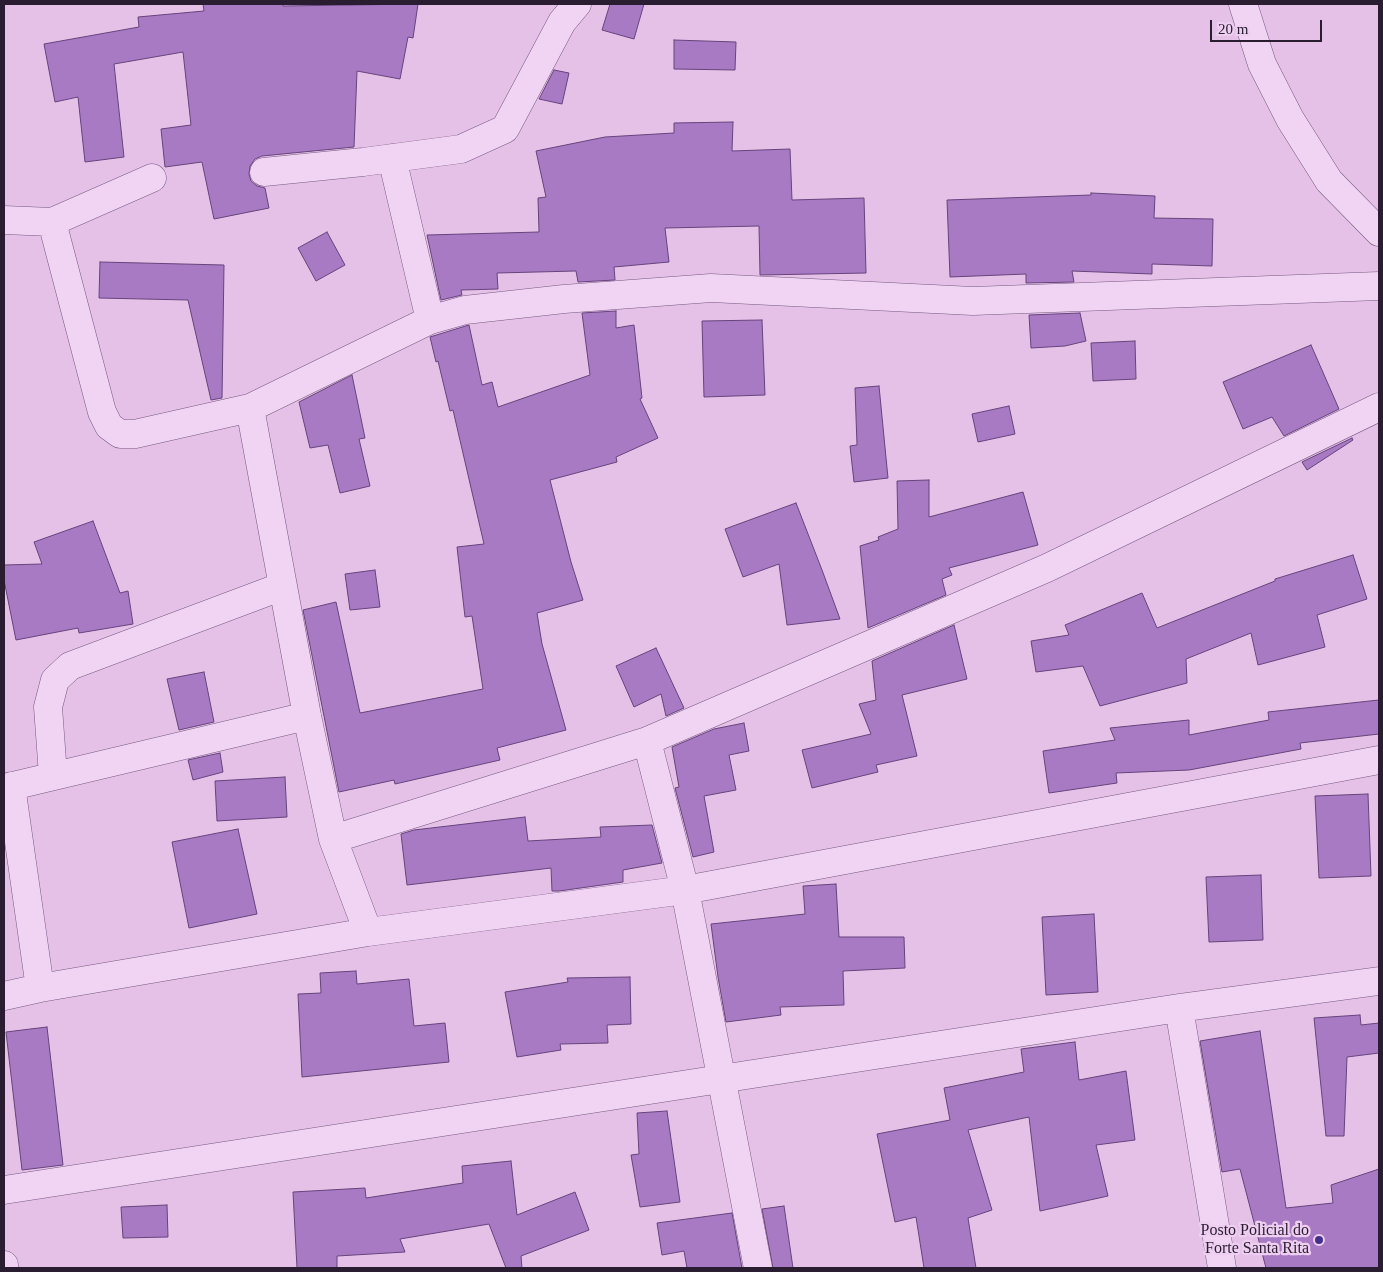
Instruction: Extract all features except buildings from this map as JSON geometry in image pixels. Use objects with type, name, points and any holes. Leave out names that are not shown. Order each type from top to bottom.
[{"type":"street","points":[[264,172],[461,149],[505,130],[562,22],[577,4]]},
{"type":"street","points":[[1243,4],[1262,64],[1290,119],[1329,181],[1379,232]]},
{"type":"street","points":[[392,158],[430,320]]},
{"type":"street","points":[[4,220],[52,222],[152,178]]},
{"type":"street","points":[[52,222],[102,412],[109,426],[120,434],[135,434],[250,408],[430,320],[465,310],[545,301],[711,288],[973,301],[1379,286]]},
{"type":"street","points":[[333,839],[647,741],[1047,568],[1379,407]]},
{"type":"street","points":[[250,408],[307,716],[333,839],[368,932]]},
{"type":"street","points":[[53,775],[48,707],[55,680],[70,666],[283,586]]},
{"type":"street","points":[[40,988],[7,787],[307,716]]},
{"type":"street","points":[[647,741],[686,890],[758,1268]]},
{"type":"street","points":[[4,996],[40,988],[368,932],[686,890],[1379,760]]},
{"type":"street","points":[[4,1190],[1179,1008],[1379,982]]},
{"type":"street","points":[[1179,1008],[1222,1268]]},
{"type":"place","name":"Posto Policial do Forte Santa Rita","points":[[1319,1240]]}]
